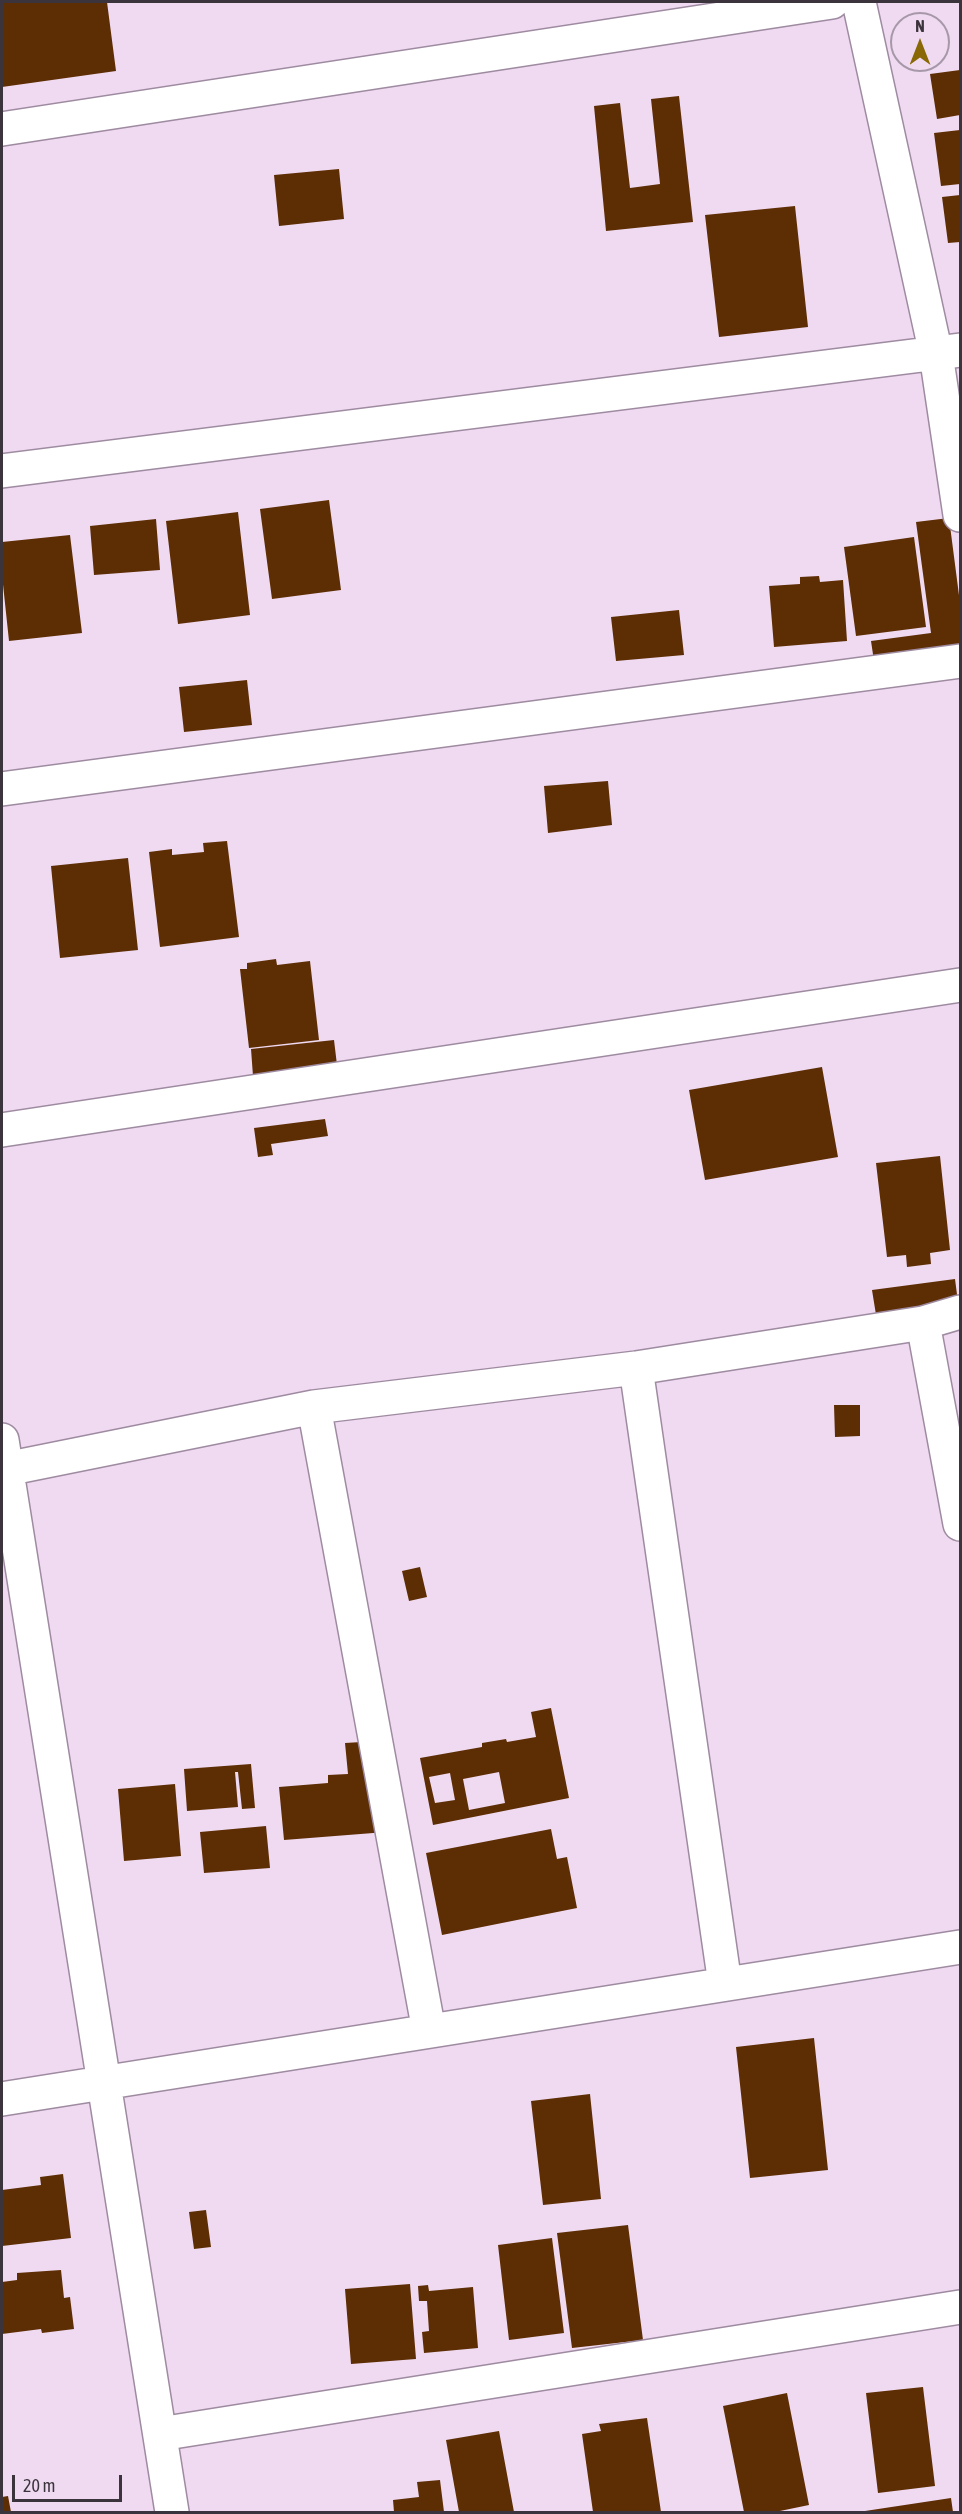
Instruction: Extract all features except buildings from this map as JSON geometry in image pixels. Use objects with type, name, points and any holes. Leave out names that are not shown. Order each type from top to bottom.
[{"type":"street","points":[[2,129],[832,2]]},
{"type":"street","points":[[859,2],[948,352],[960,515]]},
{"type":"street","points":[[2,471],[948,352]]},
{"type":"street","points":[[2,789],[960,661]]},
{"type":"street","points":[[2,1130],[960,985]]},
{"type":"street","points":[[172,2512],[4,1455],[314,1407],[636,1368],[923,1323],[960,1312]]},
{"type":"street","points":[[923,1323],[960,1524]]},
{"type":"street","points":[[636,1368],[725,1984]]},
{"type":"street","points":[[314,1407],[429,2031]]},
{"type":"street","points":[[2,2099],[960,1947]]},
{"type":"street","points":[[160,2433],[960,2307]]}]
